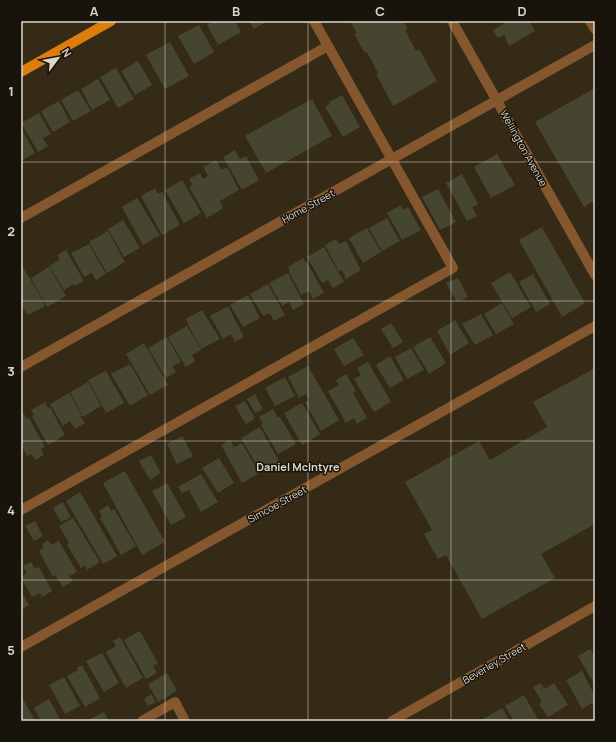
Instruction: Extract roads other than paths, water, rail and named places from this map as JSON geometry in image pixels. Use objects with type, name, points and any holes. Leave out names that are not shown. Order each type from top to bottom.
[{"type":"main road","points":[[21,72],[111,21]]},
{"type":"street","points":[[21,510],[452,268],[314,21]]},
{"type":"street","name":"Wellington Avenue","points":[[452,21],[595,275]]},
{"type":"street","points":[[590,21],[595,29]]},
{"type":"street","name":"Home Street","points":[[21,367],[595,45]]},
{"type":"street","points":[[21,218],[328,46]]},
{"type":"street","name":"Simcoe Street","points":[[21,647],[595,326]]},
{"type":"street","name":"Beverley Street","points":[[392,721],[595,606]]},
{"type":"street","points":[[142,721],[175,702],[185,721]]},
{"type":"district","name":"Daniel McIntyre","points":[[298,467]]}]
